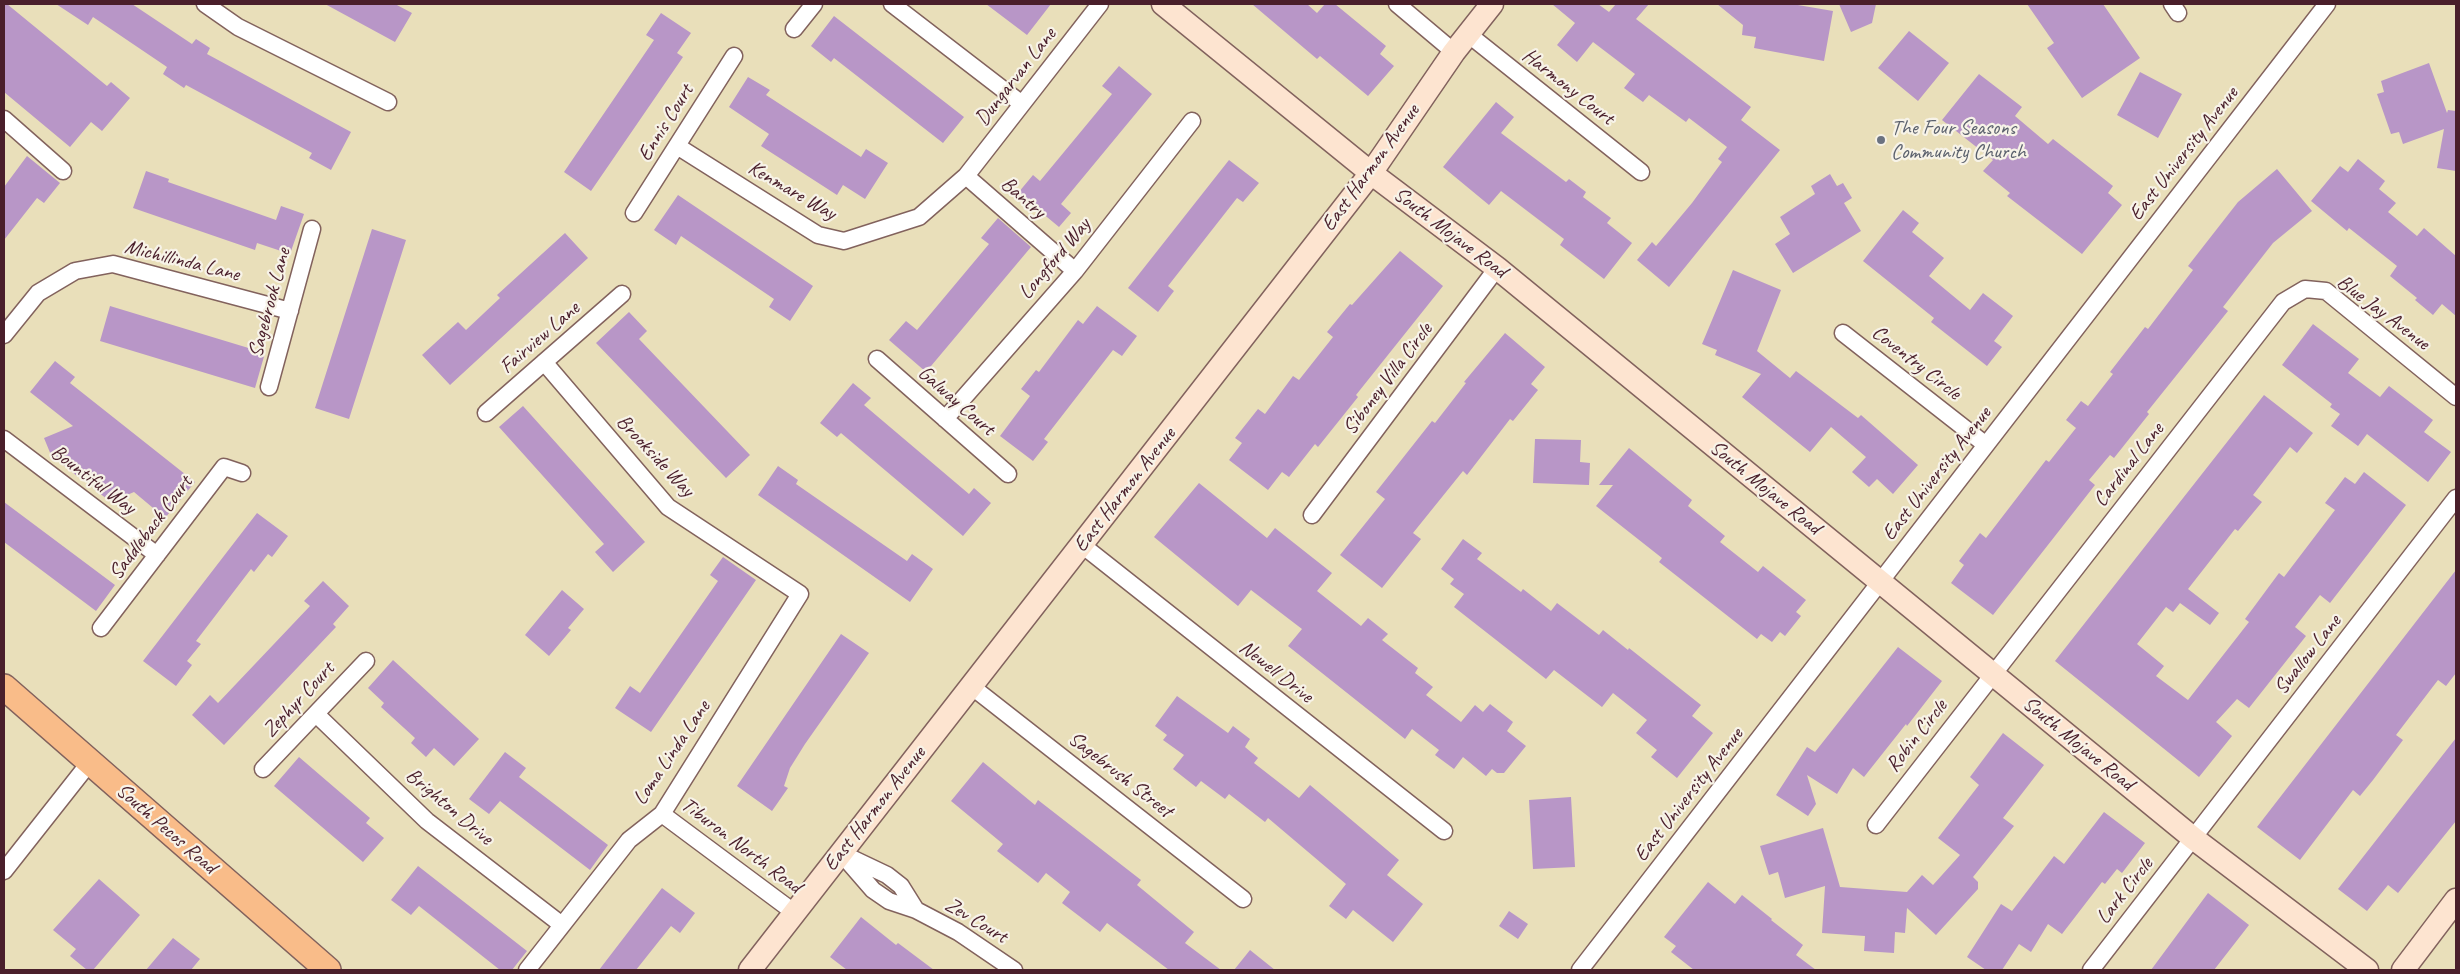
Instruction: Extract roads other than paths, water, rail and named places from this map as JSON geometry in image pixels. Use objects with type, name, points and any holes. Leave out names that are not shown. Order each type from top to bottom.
[{"type":"main road","name":"South Pecos Road","points":[[4,687],[328,970]]},
{"type":"street","points":[[205,4],[238,27],[388,102]]},
{"type":"street","points":[[794,29],[814,4]]},
{"type":"street","points":[[892,4],[1022,104]]},
{"type":"street","name":"Dungarvan Lane","points":[[966,176],[1100,4]]},
{"type":"street","name":"South Mojave Road","points":[[1164,4],[1371,173],[1497,268],[2193,838],[2367,970]]},
{"type":"street","points":[[1397,4],[1454,52]]},
{"type":"street","name":"East Harmon Avenue","points":[[750,970],[840,852],[1082,545],[1371,173],[1454,52],[1492,4]]},
{"type":"street","name":"East University Avenue","points":[[1580,970],[2327,4]]},
{"type":"street","name":"Harmony Court","points":[[1468,34],[1641,172]]},
{"type":"street","name":"Ennis Court","points":[[634,213],[734,56]]},
{"type":"street","points":[[4,119],[63,171]]},
{"type":"street","name":"Longford Way","points":[[945,419],[1075,271],[1192,121]]},
{"type":"street","name":"Kenmare Way","points":[[677,146],[818,235],[844,241],[919,217],[966,176]]},
{"type":"street","name":"Bantry","points":[[966,176],[1075,271]]},
{"type":"street","name":"Sagebrook Lane","points":[[269,387],[312,229]]},
{"type":"street","name":"Michillinda Lane","points":[[4,335],[38,293],[76,271],[113,264],[290,311]]},
{"type":"street","name":"Siboney Villa Circle","points":[[1312,515],[1497,268]]},
{"type":"street","name":"Blue Jay Avenue","points":[[2305,289],[2326,292],[2456,397]]},
{"type":"street","name":"Cardinal Lane","points":[[1993,674],[2283,302],[2305,289]]},
{"type":"street","name":"Fairview Lane","points":[[486,413],[622,294]]},
{"type":"street","name":"Coventry Circle","points":[[1843,333],[1986,445]]},
{"type":"street","name":"Galway Court","points":[[877,360],[1008,474]]},
{"type":"street","name":"Brookside Way","points":[[544,362],[668,507],[800,594]]},
{"type":"street","name":"Bountiful Way","points":[[4,439],[157,555]]},
{"type":"street","name":"Saddleback Court","points":[[101,628],[224,467],[242,473]]},
{"type":"street","name":"Swallow Lane","points":[[2193,838],[2456,498]]},
{"type":"street","name":"Newell Drive","points":[[1082,545],[1444,831]]},
{"type":"street","name":"Loma Linda Lane","points":[[527,970],[629,840],[662,814],[800,594]]},
{"type":"street","name":"Zephyr Court","points":[[263,769],[366,661]]},
{"type":"street","name":"Robin Circle","points":[[1876,825],[1993,674]]},
{"type":"street","name":"Sagebrush Street","points":[[971,686],[1243,898]]},
{"type":"street","name":"Brighton Drive","points":[[316,714],[427,821],[562,926]]},
{"type":"street","points":[[4,871],[90,762]]},
{"type":"street","name":"Tiburon North Road","points":[[662,814],[795,913]]},
{"type":"street","name":"Lark Circle","points":[[2091,970],[2193,838]]},
{"type":"street","name":"Zev Court","points":[[840,852],[887,876],[901,886],[916,910],[958,932],[1014,970]]},
{"type":"street","points":[[2403,970],[2456,900]]},
{"type":"place","name":"The Four Seasons Community Church","points":[[1881,140]]}]
